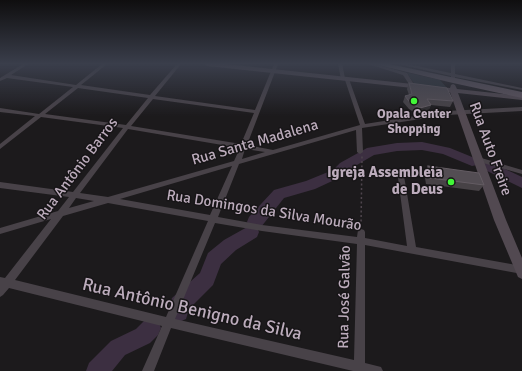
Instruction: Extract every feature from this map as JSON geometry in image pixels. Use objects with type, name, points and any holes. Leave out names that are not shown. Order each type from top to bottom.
[{"type":"main road","points":[[453,82],[522,90]]},
{"type":"main road","points":[[453,82],[522,95]]},
{"type":"street","points":[[44,81],[256,112]]},
{"type":"street","points":[[0,147],[84,81]]},
{"type":"street","name":"Rua Antônio Barros","points":[[0,292],[4,282],[61,213],[127,127],[165,81]]},
{"type":"street","points":[[148,371],[237,162],[269,81]]},
{"type":"street","points":[[346,81],[361,127],[360,152]]},
{"type":"street","points":[[367,81],[413,86],[453,82],[522,98]]},
{"type":"street","points":[[410,81],[413,86]]},
{"type":"street","name":"Rua Auto Freire","points":[[453,82],[461,112],[478,159],[522,271]]},
{"type":"street","points":[[0,110],[127,127],[272,151]]},
{"type":"street","name":"Rua Santa Madalena","points":[[0,231],[110,200],[272,151],[361,127],[447,113],[522,110]]},
{"type":"street","points":[[478,159],[522,172]]},
{"type":"street","points":[[400,170],[412,250]]},
{"type":"street","name":"Rua Domingos da Silva Mourão","points":[[0,185],[110,200],[290,232],[361,236],[412,250],[522,271]]},
{"type":"street","name":"Rua José Galvão","points":[[359,369],[361,236]]},
{"type":"street","name":"Rua Antônio Benigno da Silva","points":[[4,282],[359,369],[377,371]]},
{"type":"path","name":"Rua José Galvão","points":[[360,152],[362,157],[361,236]]},
{"type":"shaded area","points":[[413,81],[441,81],[447,88],[415,85]]},
{"type":"building","points":[[409,83],[447,88],[453,101],[427,99],[431,105],[420,108],[411,104],[405,96],[412,94]]},
{"type":"building","points":[[428,166],[479,173],[484,185],[430,178]]},
{"type":"waterway","points":[[255,222],[279,194],[310,185],[338,173],[345,166],[371,151],[397,147],[422,146],[446,151],[472,162]]},
{"type":"waterway","points":[[488,166],[522,183]]},
{"type":"waterway","points":[[179,312],[179,305],[207,279],[214,259],[230,245],[251,232]]},
{"type":"waterway","points":[[97,371],[118,348],[143,336],[151,328]]},
{"type":"place","name":"Opala Center Shopping","points":[[414,101]]},
{"type":"place","name":"Igreja Assembleia de Deus","points":[[451,182]]}]
